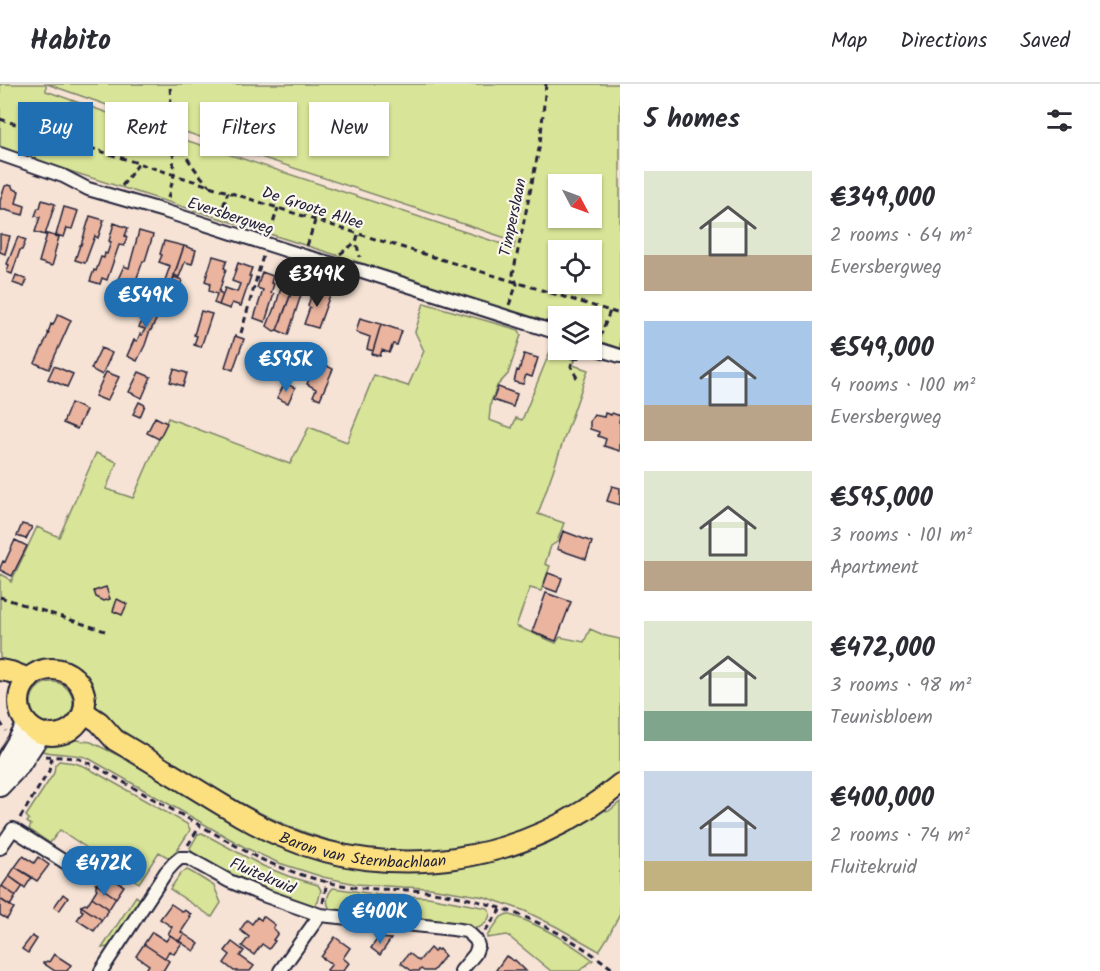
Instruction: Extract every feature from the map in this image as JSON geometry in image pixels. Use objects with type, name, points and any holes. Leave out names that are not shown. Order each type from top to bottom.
[{"type":"main road","points":[[50,669],[58,669],[73,676],[83,688],[85,696],[80,719],[70,731],[56,736],[34,729],[23,719],[19,707],[24,686],[35,674],[50,669]]},
{"type":"main road","points":[[0,670],[11,672],[24,686]]},
{"type":"main road","points":[[0,681],[6,686],[24,686]]},
{"type":"main road","name":"Baron van Sternbachlaan","points":[[80,719],[99,722],[115,740],[257,825],[311,847],[372,860],[425,861],[453,859],[486,852],[557,826],[577,815],[620,784]]},
{"type":"street","name":"Eversbergweg","points":[[0,154],[63,176],[88,189],[548,330]]},
{"type":"street","points":[[602,352],[620,356]]},
{"type":"street","points":[[0,774],[7,758],[34,729]]},
{"type":"street","points":[[0,787],[19,766],[34,729]]},
{"type":"street","points":[[0,848],[13,830],[71,866]]},
{"type":"street","points":[[101,971],[166,872],[180,858]]},
{"type":"street","name":"Fluitekruid","points":[[180,858],[188,858],[229,881],[320,915],[453,929],[466,932],[476,940]]},
{"type":"street","points":[[280,971],[320,915]]},
{"type":"street","points":[[461,971],[475,954],[478,946],[476,940]]},
{"type":"path","points":[[170,84],[170,102]]},
{"type":"path","name":"Timperslaan","points":[[505,316],[517,284],[513,274],[540,144],[546,84]]},
{"type":"path","name":"De Groote Allee","points":[[0,119],[358,234],[620,314]]},
{"type":"path","points":[[164,211],[174,175],[173,156]]},
{"type":"path","points":[[187,156],[212,187]]},
{"type":"path","points":[[115,197],[139,163]]},
{"type":"path","points":[[217,229],[228,192]]},
{"type":"path","points":[[241,333],[278,208]]},
{"type":"path","points":[[304,256],[315,220]]},
{"type":"path","points":[[358,234],[356,242],[362,271]]},
{"type":"path","points":[[602,332],[610,311]]},
{"type":"path","points":[[574,360],[571,366],[577,378]]},
{"type":"path","points":[[0,597],[105,631]]},
{"type":"path","points":[[13,830],[44,782],[52,756]]},
{"type":"path","points":[[180,858],[200,826]]},
{"type":"path","points":[[320,915],[327,881]]},
{"type":"path","points":[[476,940],[502,908]]},
{"type":"green space","points":[[0,84],[46,84],[46,91],[77,102],[18,102],[18,155],[0,149]]},
{"type":"green space","points":[[47,84],[620,84],[620,349],[602,342],[602,306],[548,306],[548,322],[22,156],[93,156],[93,108],[105,112],[105,156],[188,156],[188,141],[200,145],[200,156],[234,156],[514,248],[515,241],[258,156],[297,156],[297,102],[200,102],[200,137],[188,133],[188,102],[105,102],[105,104]]},
{"type":"green space","points":[[424,303],[519,330],[521,335],[508,374],[497,386],[491,402],[489,420],[512,428],[516,418],[522,420],[548,356],[548,360],[573,360],[573,365],[588,370],[538,514],[564,523],[557,542],[551,546],[545,564],[550,566],[541,591],[530,588],[516,626],[556,643],[560,637],[584,642],[590,629],[620,639],[620,772],[608,782],[582,801],[554,817],[477,845],[430,851],[370,849],[335,842],[301,831],[268,817],[204,782],[103,718],[93,704],[86,678],[69,664],[51,661],[24,667],[0,661],[0,574],[11,582],[37,527],[59,537],[96,453],[117,462],[106,489],[133,498],[168,418],[290,464],[309,427],[347,442],[374,375],[408,386],[424,351],[415,332]]},
{"type":"green space","points":[[52,682],[60,683],[67,688],[72,695],[72,711],[67,718],[60,723],[52,724],[44,723],[37,718],[32,711],[31,703],[32,695],[37,688],[44,683]]},
{"type":"green space","points":[[77,740],[91,742],[142,767],[260,837],[311,856],[355,866],[395,870],[433,870],[454,867],[585,820],[602,810],[609,811],[620,802],[620,913],[599,951],[525,911],[485,897],[430,888],[356,884],[323,877],[279,863],[246,848],[88,758],[39,750],[50,745]]},
{"type":"green space","points":[[59,761],[86,767],[187,824],[189,832],[169,858],[159,852],[139,883],[60,830],[50,843],[29,829],[31,825],[27,822],[29,819],[26,816],[54,773],[55,765]]},
{"type":"green space","points":[[202,833],[263,866],[318,885],[321,890],[318,902],[312,907],[270,893],[194,855],[190,848],[198,834]]},
{"type":"green space","points":[[187,870],[214,886],[221,903],[212,917],[170,889],[181,873]]},
{"type":"green space","points":[[333,888],[381,895],[428,897],[487,908],[490,914],[485,923],[476,928],[422,919],[331,910],[328,899]]},
{"type":"green space","points":[[136,896],[141,900],[112,944],[102,948]]},
{"type":"green space","points":[[507,914],[552,933],[593,960],[579,971],[551,971],[507,935],[487,938],[501,917]]},
{"type":"building","points":[[8,185],[19,191],[16,203],[25,206],[23,215],[0,210],[0,201],[5,186]]},
{"type":"building","points":[[42,200],[55,204],[45,235],[35,232],[40,217],[35,216]]},
{"type":"building","points":[[64,207],[78,211],[72,229],[67,228],[64,237],[56,235]]},
{"type":"building","points":[[90,216],[104,220],[85,263],[75,260]]},
{"type":"building","points":[[114,223],[128,228],[124,246],[119,245],[107,280],[102,278],[100,284],[90,281],[101,257],[104,258],[105,253],[107,254]]},
{"type":"building","points":[[139,231],[153,235],[134,286],[118,279],[124,266],[129,268]]},
{"type":"building","points":[[0,234],[10,236],[5,254],[0,252]]},
{"type":"building","points":[[47,234],[59,237],[52,266],[39,262]]},
{"type":"building","points":[[18,237],[26,240],[12,274],[7,272],[9,265],[7,264]]},
{"type":"building","points":[[164,241],[184,246],[170,288],[163,286],[170,266],[159,262]]},
{"type":"building","points":[[184,246],[196,250],[192,264],[185,262],[179,277],[174,275]]},
{"type":"building","points":[[213,256],[227,260],[219,292],[223,294],[219,305],[214,303],[217,294],[209,291],[210,283],[205,281]]},
{"type":"building","points":[[238,263],[252,268],[249,276],[251,276],[241,306],[232,303],[230,309],[219,305],[225,288],[237,292],[240,284],[232,281]]},
{"type":"building","points":[[262,272],[273,276],[271,283],[274,284],[271,293],[274,294],[265,322],[254,318],[263,290],[257,288]]},
{"type":"building","points":[[16,275],[27,280],[24,287],[13,283]]},
{"type":"building","points":[[174,277],[182,280],[177,296],[169,293]]},
{"type":"building","points":[[286,280],[295,283],[277,330],[274,331],[267,326]]},
{"type":"building","points":[[295,283],[302,285],[299,294],[301,295],[288,335],[277,330]]},
{"type":"building","points":[[313,289],[330,295],[318,328],[304,324]]},
{"type":"building","points":[[151,299],[164,304],[137,361],[127,356],[134,340],[137,341],[145,329],[139,327],[143,320],[148,322],[150,317],[145,315]]},
{"type":"building","points":[[201,311],[212,314],[201,347],[194,345],[197,336],[194,335]]},
{"type":"building","points":[[58,314],[71,320],[49,369],[35,363],[51,324],[53,325]]},
{"type":"building","points":[[360,318],[381,324],[373,351],[367,349],[370,337],[356,332]]},
{"type":"building","points":[[381,324],[402,331],[397,345],[393,344],[389,353],[382,350],[380,356],[372,354]]},
{"type":"building","points":[[235,336],[244,339],[233,370],[225,367]]},
{"type":"building","points":[[101,348],[112,353],[102,375],[91,369]]},
{"type":"building","points":[[524,354],[538,358],[532,377],[526,375],[523,384],[514,382]]},
{"type":"building","points":[[317,361],[333,369],[320,399],[313,396],[316,389],[307,384]]},
{"type":"building","points":[[54,366],[73,374],[67,387],[48,379]]},
{"type":"building","points":[[174,369],[187,373],[183,386],[170,382]]},
{"type":"building","points":[[106,372],[119,377],[107,401],[95,396]]},
{"type":"building","points":[[139,372],[151,377],[142,398],[129,392]]},
{"type":"building","points":[[285,383],[295,388],[288,403],[277,398]]},
{"type":"building","points":[[498,387],[517,394],[513,407],[493,400]]},
{"type":"building","points":[[139,402],[145,405],[140,417],[133,414]]},
{"type":"building","points":[[71,403],[86,410],[77,429],[63,423]]},
{"type":"building","points":[[605,413],[620,416],[620,451],[604,446],[606,439],[598,436],[599,432],[590,429],[590,421],[594,415],[604,417]]},
{"type":"building","points":[[155,417],[167,423],[159,439],[147,433]]},
{"type":"building","points":[[612,486],[620,488],[620,505],[607,501]]},
{"type":"building","points":[[22,524],[32,527],[26,539],[17,536]]},
{"type":"building","points":[[563,531],[592,542],[586,559],[557,549]]},
{"type":"building","points":[[15,540],[27,546],[12,576],[0,568]]},
{"type":"building","points":[[548,573],[562,578],[557,592],[543,587]]},
{"type":"building","points":[[106,587],[110,599],[104,601],[96,597],[94,591]]},
{"type":"building","points":[[546,593],[571,602],[556,641],[532,632]]},
{"type":"building","points":[[117,599],[127,604],[122,615],[113,611]]},
{"type":"building","points":[[86,854],[94,859],[82,874],[75,870]]},
{"type":"building","points":[[23,856],[34,863],[38,857],[49,865],[37,881],[15,867]]},
{"type":"building","points":[[100,863],[116,874],[113,879],[124,886],[116,898],[96,884],[104,874],[97,869]]},
{"type":"building","points":[[15,867],[32,877],[25,888],[9,876]]},
{"type":"building","points":[[9,876],[23,886],[16,896],[2,886]]},
{"type":"building","points":[[96,884],[116,898],[109,909],[92,897],[97,889]]},
{"type":"building","points":[[2,886],[16,896],[10,906],[0,899]]},
{"type":"building","points":[[63,894],[68,898],[59,911],[54,907]]},
{"type":"building","points":[[92,897],[109,909],[102,920],[81,906],[87,905]]},
{"type":"building","points":[[0,899],[14,908],[7,919],[0,915]]},
{"type":"building","points":[[171,904],[191,914],[181,932],[184,934],[179,941],[168,934],[172,927],[160,919]]},
{"type":"building","points":[[81,906],[102,920],[94,931],[77,920],[83,911]]},
{"type":"building","points":[[263,916],[275,925],[273,928],[278,933],[269,949],[262,944],[254,955],[242,946],[249,937],[240,930],[247,920],[252,924],[257,917],[261,920]]},
{"type":"building","points":[[152,932],[166,941],[170,935],[182,943],[174,954],[169,951],[165,958],[144,944]]},
{"type":"building","points":[[184,934],[199,944],[194,951],[179,941]]},
{"type":"building","points":[[32,936],[37,939],[28,953],[22,949]]},
{"type":"building","points":[[335,937],[350,948],[343,958],[349,963],[343,971],[328,971],[332,964],[321,957]]},
{"type":"building","points":[[378,938],[391,939],[380,955],[371,948]]},
{"type":"building","points":[[232,942],[244,951],[240,956],[254,966],[250,971],[234,971],[224,963],[230,955],[225,951]]},
{"type":"building","points":[[144,944],[169,961],[163,971],[145,971],[149,965],[136,956]]},
{"type":"building","points":[[430,948],[434,952],[439,949],[445,956],[433,971],[421,969],[412,971],[401,963],[409,953],[419,961]]},
{"type":"building","points":[[54,954],[71,965],[67,971],[55,971],[43,963],[49,962]]},
{"type":"building","points":[[506,956],[515,960],[526,971],[497,971]]}]
